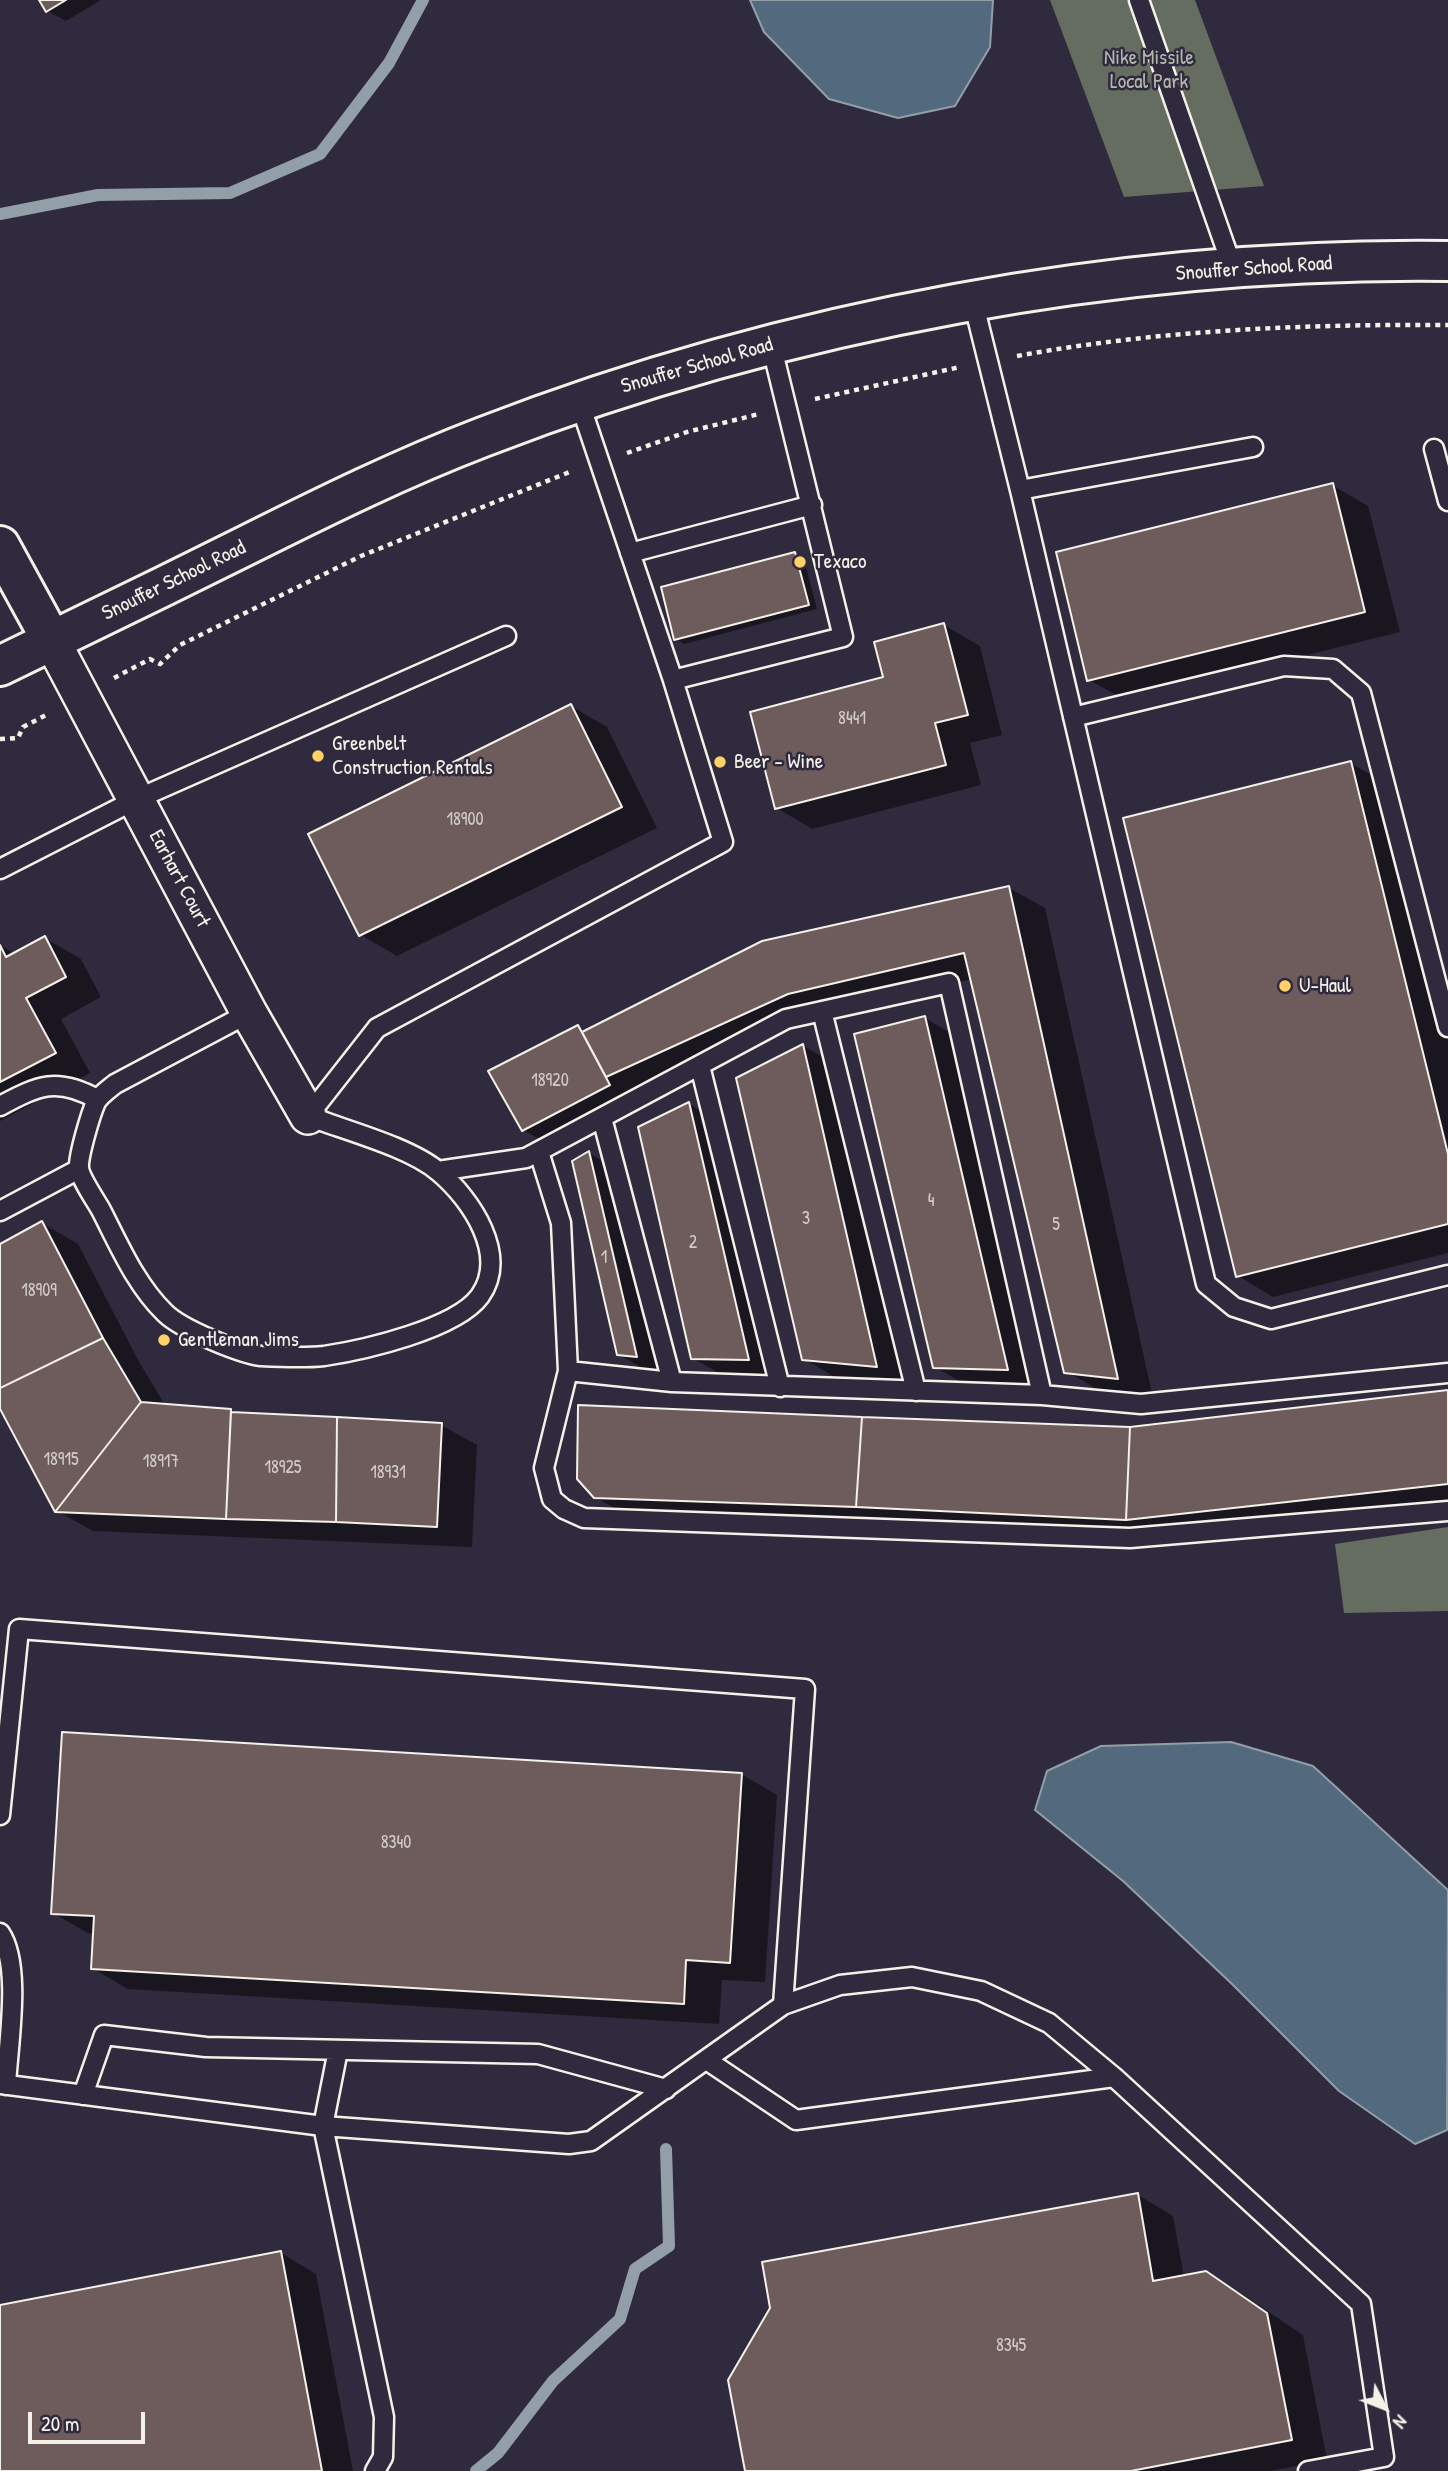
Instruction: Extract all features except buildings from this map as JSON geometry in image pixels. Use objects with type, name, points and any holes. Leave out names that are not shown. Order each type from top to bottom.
[{"type":"main road","name":"Snouffer School Road","points":[[0,666],[380,479],[481,437],[579,401],[771,344],[973,301],[1119,280],[1317,264],[1448,261]]},
{"type":"main road","points":[[0,545],[52,641]]},
{"type":"street","name":"Earhart Court","points":[[52,641],[249,1013],[308,1116]]},
{"type":"lane","points":[[1139,0],[1233,269]]},
{"type":"lane","points":[[973,301],[1020,490],[1206,1284],[1234,1307],[1271,1319],[1448,1275]]},
{"type":"lane","points":[[673,680],[843,637],[771,344]]},
{"type":"lane","points":[[249,1013],[115,1084],[97,1099],[88,1125],[79,1169],[133,1271],[166,1314],[203,1336],[258,1356],[322,1356],[424,1331],[457,1315],[480,1296],[491,1268],[485,1234],[463,1198],[438,1171],[411,1154],[308,1116],[377,1028],[723,842],[673,680],[579,401]]},
{"type":"lane","points":[[1020,490],[1253,447]]},
{"type":"lane","points":[[1434,449],[1448,501]]},
{"type":"lane","points":[[630,553],[812,505]]},
{"type":"lane","points":[[0,869],[137,799],[506,636]]},
{"type":"lane","points":[[1073,717],[1284,666],[1333,669],[1362,693],[1448,1027]]},
{"type":"lane","points":[[438,1171],[526,1158],[786,1019],[949,983],[1042,1395]]},
{"type":"lane","points":[[822,1011],[916,1391]]},
{"type":"lane","points":[[700,1066],[780,1387]]},
{"type":"lane","points":[[0,1106],[48,1087],[63,1085],[97,1099]]},
{"type":"lane","points":[[602,1118],[672,1382]]},
{"type":"lane","points":[[539,1152],[561,1223],[568,1371],[544,1468],[552,1499],[564,1509],[584,1518],[1130,1538],[1448,1511]]},
{"type":"lane","points":[[0,1211],[79,1169]]},
{"type":"lane","points":[[568,1371],[672,1382],[1042,1395],[1142,1404],[1448,1373]]},
{"type":"lane","points":[[0,1815],[19,1629],[805,1689],[783,2005]]},
{"type":"lane","points":[[0,1933],[4,1939],[13,1978],[3,2084],[323,2126],[569,2144],[591,2141],[708,2061],[783,2005],[840,1985],[912,1977],[981,1991],[1049,2023],[1114,2077],[1361,2304],[1384,2457],[1308,2471]]},
{"type":"lane","points":[[83,2095],[104,2035],[206,2047],[538,2054],[666,2089]]},
{"type":"lane","points":[[338,2050],[323,2126],[384,2417],[383,2457],[375,2471]]},
{"type":"lane","points":[[708,2061],[796,2120],[1114,2077]]},
{"type":"path","points":[[1029,354],[1178,334],[1287,327],[1448,325]]},
{"type":"path","points":[[823,396],[920,374]]},
{"type":"path","points":[[638,449],[687,432],[738,419]]},
{"type":"path","points":[[150,659],[160,664],[180,645],[361,556],[548,479]]},
{"type":"path","points":[[0,739],[18,738],[23,727]]},
{"type":"green space","name":"Nike Missile Local Park","points":[[1050,0],[1195,0],[1264,186],[1124,197]]},
{"type":"green space","points":[[1448,1527],[1448,1611],[1344,1613],[1335,1544]]},
{"type":"water","points":[[750,0],[993,0],[990,47],[955,106],[898,118],[829,99],[764,32]]},
{"type":"water","points":[[1231,1742],[1313,1766],[1448,1890],[1447,2130],[1415,2144],[1339,2091],[1232,1984],[1123,1881],[1035,1810],[1047,1771],[1101,1746]]},
{"type":"waterway","points":[[0,214],[98,195],[230,193],[320,154],[389,63],[423,0]]},
{"type":"waterway","points":[[476,2471],[498,2453],[553,2381],[620,2319],[635,2269],[669,2246],[666,2149]]},
{"type":"place","name":"Texaco","points":[[800,562]]},
{"type":"place","name":"Greenbelt Construction Rentals","points":[[318,756]]},
{"type":"place","name":"Beer - Wine","points":[[720,762]]},
{"type":"place","name":"U-Haul","points":[[1285,986]]},
{"type":"place","name":"Gentleman Jims","points":[[164,1340]]}]
